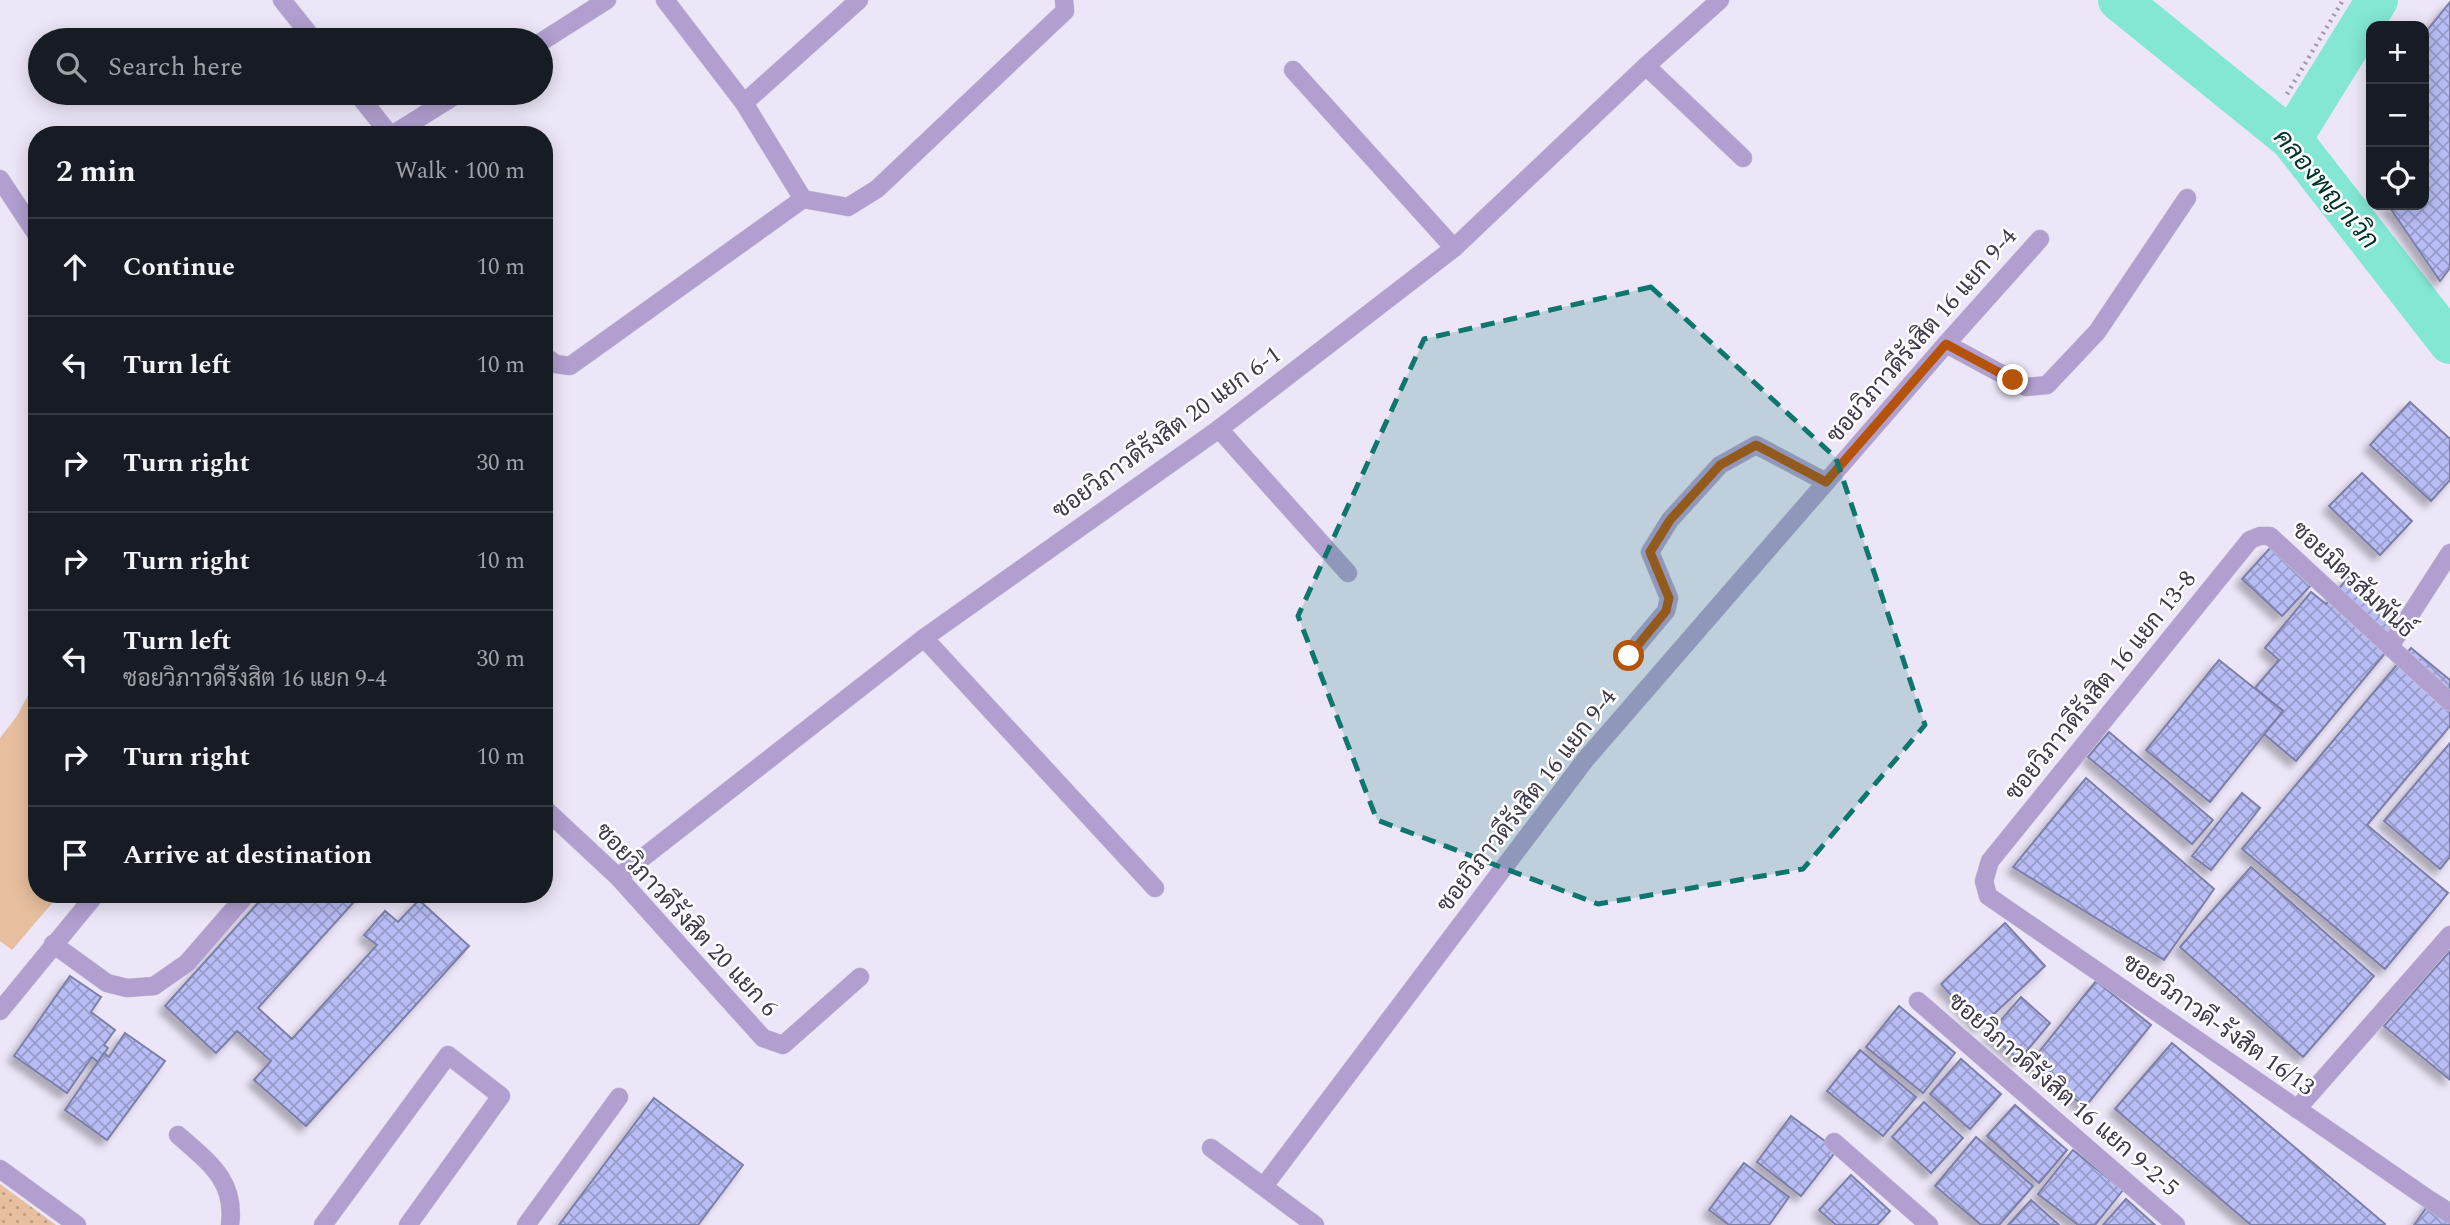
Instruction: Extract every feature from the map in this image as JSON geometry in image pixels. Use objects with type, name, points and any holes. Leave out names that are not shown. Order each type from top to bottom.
[{"type":"street","points":[[282,0],[304,28]]},
{"type":"street","points":[[553,34],[607,0]]},
{"type":"street","points":[[665,0],[744,103],[803,199]]},
{"type":"street","points":[[744,103],[859,0]]},
{"type":"street","points":[[553,362],[570,366],[803,199],[848,207],[877,189],[1065,11],[1064,0]]},
{"type":"street","name":"ซอยวิภาวดีรังสิต 20 แยก 6-1","points":[[618,877],[924,638],[1219,429],[1454,248],[1719,0]]},
{"type":"street","points":[[1646,66],[1743,159]]},
{"type":"street","points":[[1293,70],[1454,248]]},
{"type":"street","points":[[366,105],[384,126]]},
{"type":"street","points":[[406,126],[440,105]]},
{"type":"street","points":[[0,178],[28,221]]},
{"type":"street","points":[[1946,344],[2026,387],[2046,385],[2098,332],[2187,198]]},
{"type":"street","name":"ซอยวิภาวดีรังสิต 16 แยก 9-4","points":[[1264,1186],[1585,760],[2040,239]]},
{"type":"street","points":[[1219,429],[1348,573]]},
{"type":"street","points":[[1629,656],[1666,611],[1669,598],[1650,552],[1670,520],[1720,465],[1756,445],[1826,482]]},
{"type":"street","name":"ซอยมิตรสัมพันธ์","points":[[2250,540],[2270,536],[2450,702]]},
{"type":"street","name":"ซอยวิภาวดีรังสิต 16 แยก 13-8","points":[[1990,862],[2250,540]]},
{"type":"street","points":[[2390,646],[2450,553]]},
{"type":"street","points":[[924,638],[1155,888]]},
{"type":"street","name":"ซอยวิภาวดีรังสิต 20 แยก 6","points":[[553,816],[618,877],[763,1038],[783,1045],[860,977]]},
{"type":"street","name":"ซอยวิภาวดี-รังสิต 16/13","points":[[1990,862],[1984,881],[1988,896],[2450,1214]]},
{"type":"street","points":[[0,1011],[88,903]]},
{"type":"street","points":[[53,944],[107,983],[127,988],[154,986],[187,962],[239,903]]},
{"type":"street","points":[[2297,1109],[2450,935]]},
{"type":"street","name":"ซอยวิภาวดีรังสิต 16 แยก 9-2-5","points":[[1918,1001],[2176,1225]]},
{"type":"street","points":[[323,1225],[448,1055],[501,1096],[408,1225]]},
{"type":"street","points":[[526,1225],[620,1097]]},
{"type":"street","points":[[178,1135],[221,1176],[228,1190],[232,1209],[230,1225]]},
{"type":"street","points":[[1834,1142],[1929,1225]]},
{"type":"street","points":[[1211,1149],[1315,1225]]},
{"type":"street","points":[[0,1169],[77,1225]]},
{"type":"path","points":[[2287,94],[2343,0]]},
{"type":"highlighted area","points":[[1651,287],[1836,458],[1925,725],[1803,869],[1598,904],[1377,820],[1298,616],[1424,339]]},
{"type":"shaded area","points":[[28,695],[28,903],[52,903],[12,950],[0,941],[0,738],[17,716]]},
{"type":"shaded area","points":[[0,1184],[56,1225],[0,1225]]},
{"type":"building","points":[[2450,2],[2450,268],[2440,281],[2391,210],[2429,210],[2429,28]]},
{"type":"building","points":[[2410,402],[2450,439],[2450,480],[2431,501],[2370,445]]},
{"type":"building","points":[[2362,473],[2412,521],[2380,555],[2329,506]]},
{"type":"building","points":[[2272,546],[2312,584],[2282,616],[2242,579]]},
{"type":"building","points":[[2352,573],[2411,622],[2296,761],[2264,734],[2283,711],[2255,688],[2279,660],[2265,648],[2311,592],[2326,604]]},
{"type":"building","points":[[2411,648],[2450,680],[2450,726],[2367,825],[2448,893],[2385,969],[2242,849]]},
{"type":"building","points":[[2219,660],[2283,711],[2210,802],[2146,750]]},
{"type":"building","points":[[2109,732],[2213,820],[2192,844],[2088,757]]},
{"type":"building","points":[[2450,743],[2450,857],[2440,869],[2384,821]]},
{"type":"building","points":[[2086,778],[2214,889],[2164,960],[2013,867]]},
{"type":"building","points":[[2242,793],[2260,808],[2211,870],[2192,856]]},
{"type":"building","points":[[2251,867],[2374,976],[2303,1057],[2180,947]]},
{"type":"building","points":[[258,903],[353,903],[258,1008],[292,1039],[377,945],[364,935],[385,911],[398,922],[416,903],[422,903],[469,946],[306,1126],[254,1080],[271,1061],[237,1031],[216,1053],[165,1006]]},
{"type":"building","points":[[2005,923],[2045,966],[1980,1027],[1941,984]]},
{"type":"building","points":[[2450,951],[2450,1080],[2384,1026]]},
{"type":"building","points":[[70,976],[101,997],[91,1012],[115,1030],[104,1045],[108,1048],[98,1062],[92,1057],[67,1093],[14,1056]]},
{"type":"building","points":[[2096,981],[2151,1025],[2085,1107],[2030,1063]]},
{"type":"building","points":[[2021,997],[2050,1023],[2019,1060],[1989,1034]]},
{"type":"building","points":[[1899,1006],[1955,1053],[1923,1093],[1866,1047]]},
{"type":"building","points":[[125,1033],[165,1061],[107,1140],[65,1110],[104,1053],[109,1057]]},
{"type":"building","points":[[2172,1043],[2385,1224],[2251,1225],[2115,1109]]},
{"type":"building","points":[[1860,1050],[1916,1097],[1883,1136],[1827,1091]]},
{"type":"building","points":[[1961,1059],[2001,1094],[1970,1129],[1930,1094]]},
{"type":"building","points":[[654,1098],[743,1165],[698,1225],[559,1225]]},
{"type":"building","points":[[1924,1102],[1963,1138],[1931,1173],[1892,1137]]},
{"type":"building","points":[[2015,1105],[2067,1150],[2039,1183],[1987,1136]]},
{"type":"building","points":[[1791,1116],[1837,1150],[1801,1196],[1757,1162]]},
{"type":"building","points":[[1976,1137],[2033,1186],[1999,1225],[1981,1225],[1935,1186]]},
{"type":"building","points":[[2073,1150],[2123,1190],[2095,1225],[2078,1225],[2038,1194]]},
{"type":"building","points":[[1744,1163],[1789,1197],[1769,1225],[1729,1225],[1709,1210]]},
{"type":"building","points":[[1851,1175],[1890,1211],[1877,1225],[1836,1225],[1819,1210]]},
{"type":"building","points":[[2436,1194],[2450,1203],[2450,1225],[2414,1225]]},
{"type":"building","points":[[2126,1199],[2155,1225],[2103,1225]]},
{"type":"building","points":[[2031,1200],[2059,1225],[2008,1225]]},
{"type":"waterway","name":"คลองพญาเวิก","points":[[2119,0],[2291,139],[2450,343]]},
{"type":"waterway","points":[[2291,139],[2377,0]]},
{"type":"route","points":[[1629,656],[1666,611],[1669,598],[1650,552],[1670,520],[1720,465],[1756,445],[1826,482],[1946,344],[2013,380]]}]
